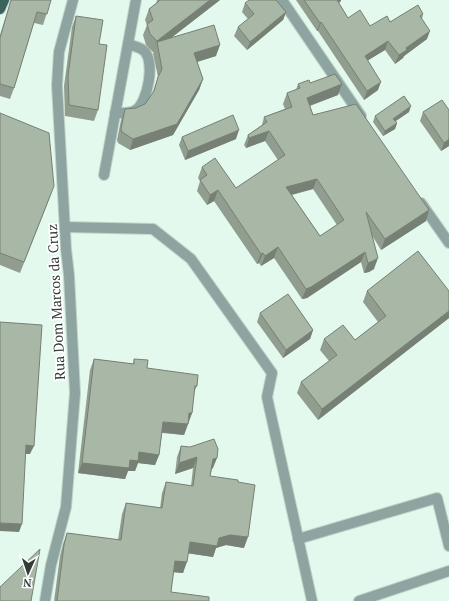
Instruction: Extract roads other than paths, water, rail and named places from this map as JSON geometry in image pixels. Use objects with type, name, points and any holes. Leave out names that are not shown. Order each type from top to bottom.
[{"type":"main road","points":[[0,9],[4,0]]},
{"type":"street","name":"Rua Dom Marcos da Cruz","points":[[45,601],[51,565],[66,507],[75,393],[70,275],[65,227],[57,85],[59,52],[73,0]]},
{"type":"street","points":[[104,175],[136,0]]},
{"type":"street","points":[[282,0],[367,125]]},
{"type":"street","points":[[115,113],[131,112],[138,109],[143,100],[148,83],[150,65],[147,55],[143,50],[128,44]]},
{"type":"street","points":[[416,195],[449,243]]},
{"type":"street","points":[[65,227],[153,229],[191,259],[272,373],[266,397],[312,601]]},
{"type":"street","points":[[298,539],[437,498],[449,546]]},
{"type":"street","points":[[359,601],[449,571]]}]
